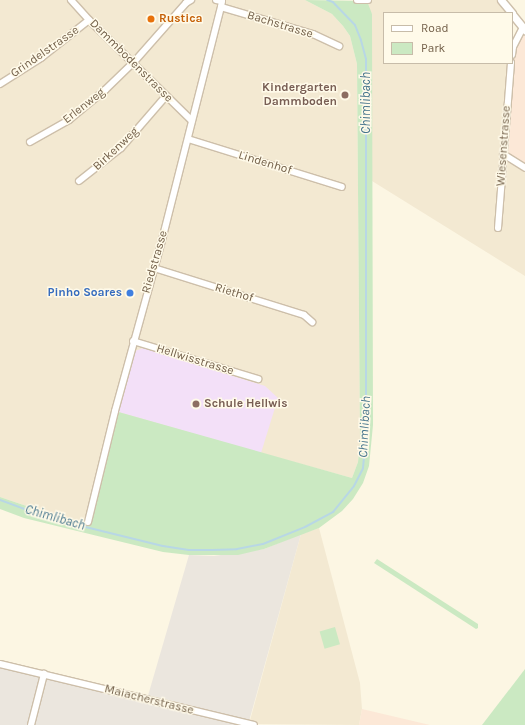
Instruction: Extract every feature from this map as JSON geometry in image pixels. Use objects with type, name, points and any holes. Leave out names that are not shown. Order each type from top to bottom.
[{"type":"street","name":"Dammbodenstrasse","points":[[71,0],[89,20],[134,62],[192,121]]},
{"type":"street","points":[[134,62],[186,3],[191,0]]},
{"type":"street","points":[[357,0],[368,0]]},
{"type":"street","points":[[501,0],[511,12]]},
{"type":"street","name":"Bachstrasse","points":[[219,3],[313,34],[339,46]]},
{"type":"street","name":"Riedstrasse","points":[[88,522],[133,341],[188,139],[219,3]]},
{"type":"street","points":[[513,14],[524,29],[513,47]]},
{"type":"street","name":"Grindelstrasse","points":[[0,84],[41,58],[89,20]]},
{"type":"street","name":"Erlenweg","points":[[30,142],[69,120],[105,90],[134,62]]},
{"type":"street","name":"Wiesenstrasse","points":[[498,228],[511,64]]},
{"type":"street","name":"Birkenweg","points":[[79,182],[121,148],[166,96]]},
{"type":"street","name":"Lindenhof","points":[[188,139],[342,187]]},
{"type":"street","points":[[503,154],[525,168]]},
{"type":"street","name":"Riethof","points":[[154,268],[304,315],[312,322]]},
{"type":"street","name":"Hellwisstrasse","points":[[133,341],[258,379]]},
{"type":"street","name":"Maiacherstrasse","points":[[0,664],[254,725]]},
{"type":"street","points":[[31,725],[44,674]]},
{"type":"shaded area","points":[[0,0],[305,0],[332,14],[343,26],[350,36],[357,64],[360,441],[358,462],[352,478],[261,453],[88,523],[50,514],[0,497]]},
{"type":"shaded area","points":[[357,0],[501,0],[511,12],[383,12],[383,64],[511,64],[525,168],[525,276],[372,181],[372,14]]},
{"type":"shaded area","points":[[525,24],[525,168],[503,154],[513,53]]},
{"type":"shaded area","name":"Schule Hellwis","points":[[143,348],[265,386],[278,398],[261,453],[115,411],[130,353]]},
{"type":"shaded area","points":[[319,528],[360,683],[362,709],[359,725],[249,724],[301,534]]},
{"type":"shaded area","points":[[301,534],[248,725],[0,725],[0,664],[147,699],[189,555],[214,556],[264,549]]},
{"type":"shaded area","points":[[362,709],[430,725],[359,725]]},
{"type":"green space","points":[[305,0],[367,1],[372,14],[373,425],[369,466],[363,483],[353,499],[342,511],[319,528],[264,549],[238,555],[189,555],[163,552],[24,518],[0,509],[0,497],[50,514],[87,523],[115,411],[352,478],[358,462],[360,441],[357,64],[350,36],[343,26],[332,14]]},
{"type":"green space","points":[[377,559],[478,624],[478,628],[476,629],[374,563]]},
{"type":"green space","points":[[335,627],[340,644],[325,649],[320,631]]},
{"type":"green space","points":[[525,669],[525,725],[482,725]]},
{"type":"waterway","name":"Chimlibach","points":[[0,500],[49,518],[163,546],[189,550],[212,550],[237,549],[263,544],[305,527],[333,512],[354,486],[363,468],[366,436],[366,59],[355,25],[333,2],[327,0]]},
{"type":"place","name":"Rustica","points":[[151,19]]},
{"type":"place","name":"Kindergarten Dammboden","points":[[345,95]]},
{"type":"place","name":"Pinho Soares","points":[[130,293]]},
{"type":"place","name":"Schule Hellwis","points":[[196,404]]}]
